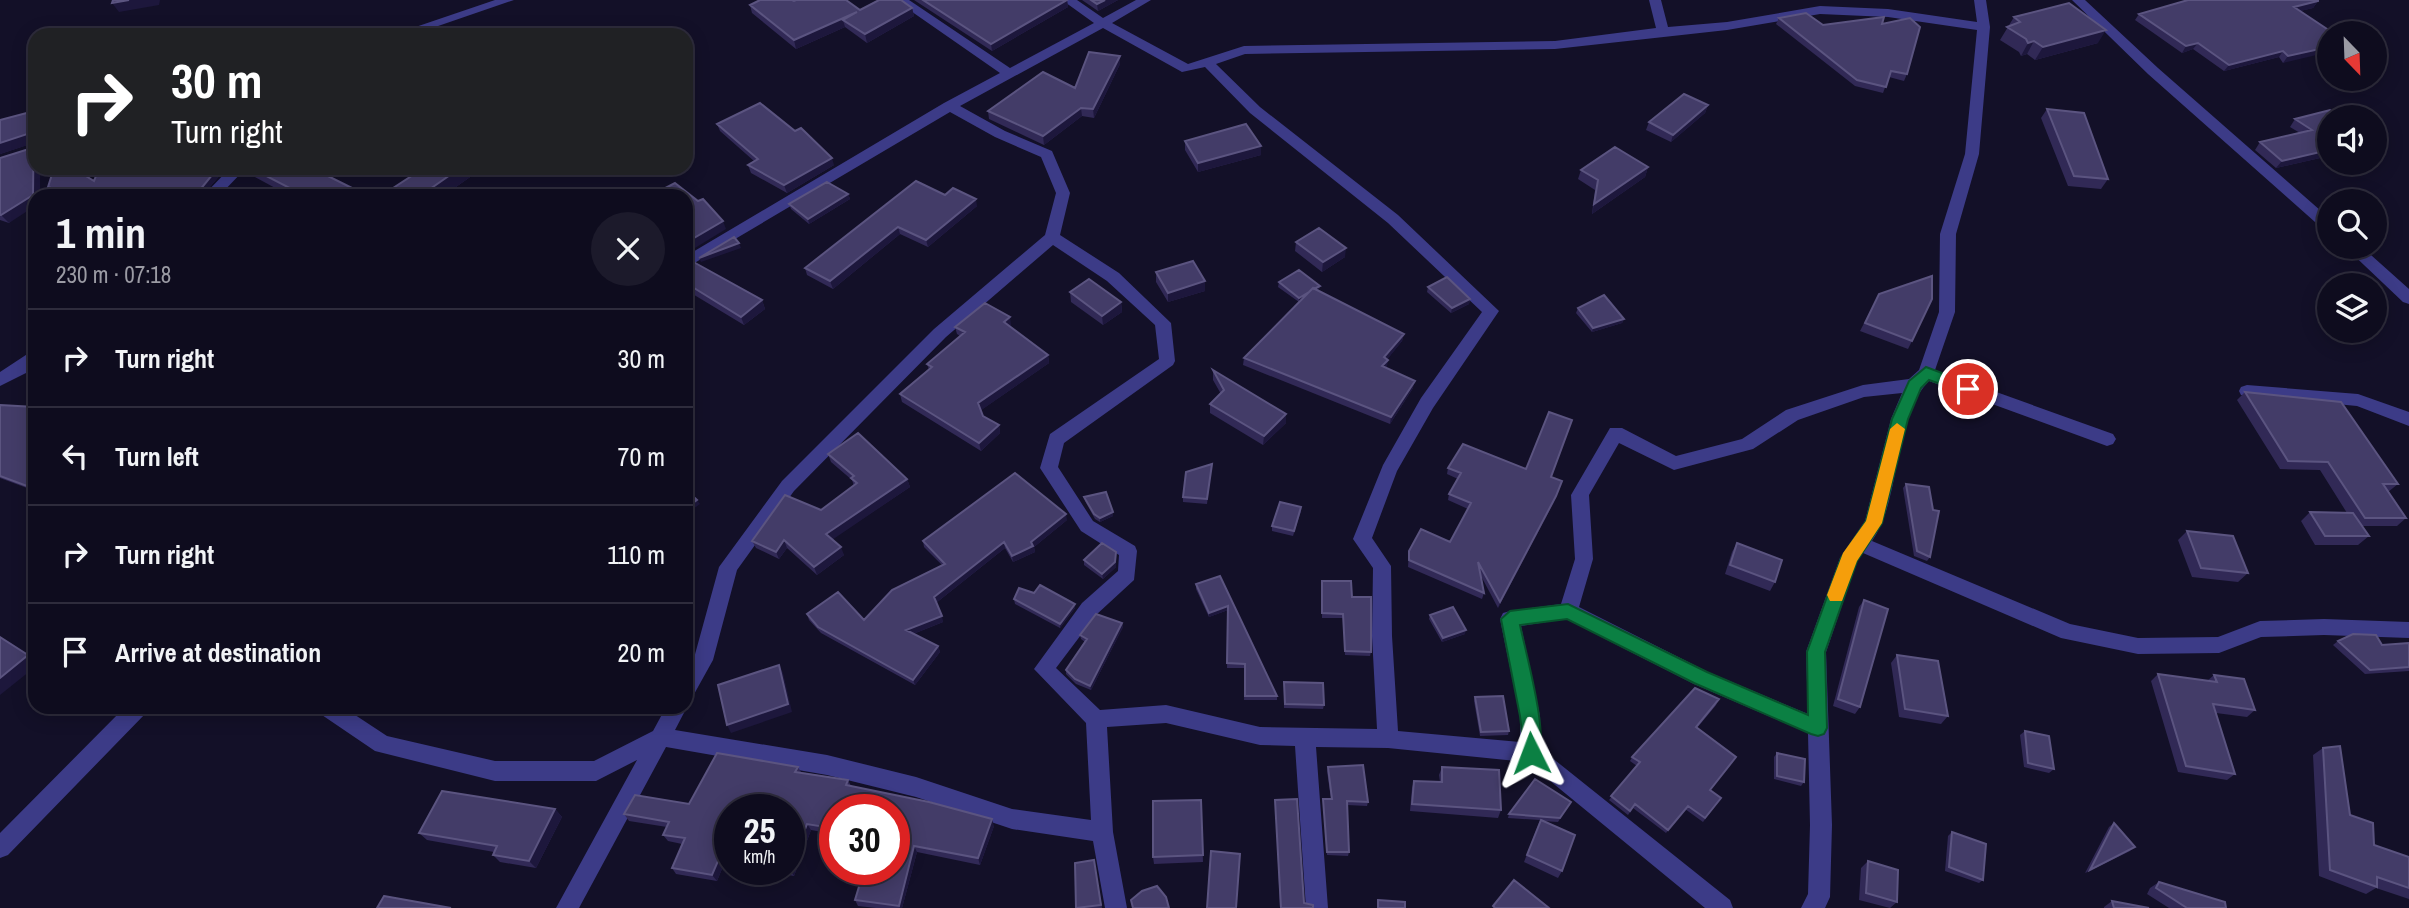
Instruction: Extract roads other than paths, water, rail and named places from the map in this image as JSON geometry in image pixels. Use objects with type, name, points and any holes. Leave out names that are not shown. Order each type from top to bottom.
[{"type":"street","points":[[901,0],[1009,73]]},
{"type":"street","points":[[1068,0],[1101,22],[1187,69],[1244,50],[1555,45],[1727,26],[1821,10],[1888,13],[1984,27]]},
{"type":"street","points":[[693,258],[949,106],[1145,0]]},
{"type":"street","points":[[1655,0],[1663,31]]},
{"type":"street","points":[[1812,908],[1819,897],[1816,652],[1849,558],[1874,523],[1900,419],[1920,379],[1947,312],[1948,234],[1972,154],[1984,27],[1980,0]]},
{"type":"street","points":[[2078,0],[2153,71],[2317,215]]},
{"type":"street","points":[[422,28],[502,3]]},
{"type":"street","points":[[452,28],[502,3]]},
{"type":"street","points":[[1207,62],[1255,110],[1393,219],[1491,310],[1427,402],[1389,470],[1362,539],[1382,566],[1382,636],[1388,739]]},
{"type":"street","points":[[693,678],[703,660],[728,566],[788,486],[940,333],[1052,237],[1063,193],[1047,154],[1000,134],[949,106]]},
{"type":"street","points":[[217,189],[232,175]]},
{"type":"street","points":[[1052,237],[1113,277],[1163,323],[1167,361],[1056,439],[1049,468],[1087,526],[1128,551],[1127,574],[1089,609],[1044,668],[1096,719],[1102,832],[1116,908]]},
{"type":"street","points":[[2366,259],[2409,298]]},
{"type":"street","points":[[0,380],[27,372]]},
{"type":"street","points":[[1568,611],[1584,559],[1580,495],[1616,433],[1674,463],[1747,444],[1792,415],[1851,395],[1920,379],[2107,439]]},
{"type":"street","points":[[2247,391],[2358,400],[2409,419]]},
{"type":"street","points":[[1860,544],[2068,632],[2138,646],[2218,645],[2260,629],[2324,627],[2409,630]]},
{"type":"street","points":[[1531,753],[1530,716],[1510,619],[1568,611],[1701,678],[1818,728]]},
{"type":"street","points":[[1096,719],[1166,713],[1260,736],[1388,739],[1531,753],[1722,908]]},
{"type":"street","points":[[0,848],[132,714]]},
{"type":"street","points":[[337,714],[382,744],[495,771],[596,771],[661,737],[827,765],[916,787],[1012,820],[1102,832]]},
{"type":"street","points":[[567,908],[673,714]]},
{"type":"street","points":[[1305,737],[1317,908]]}]
